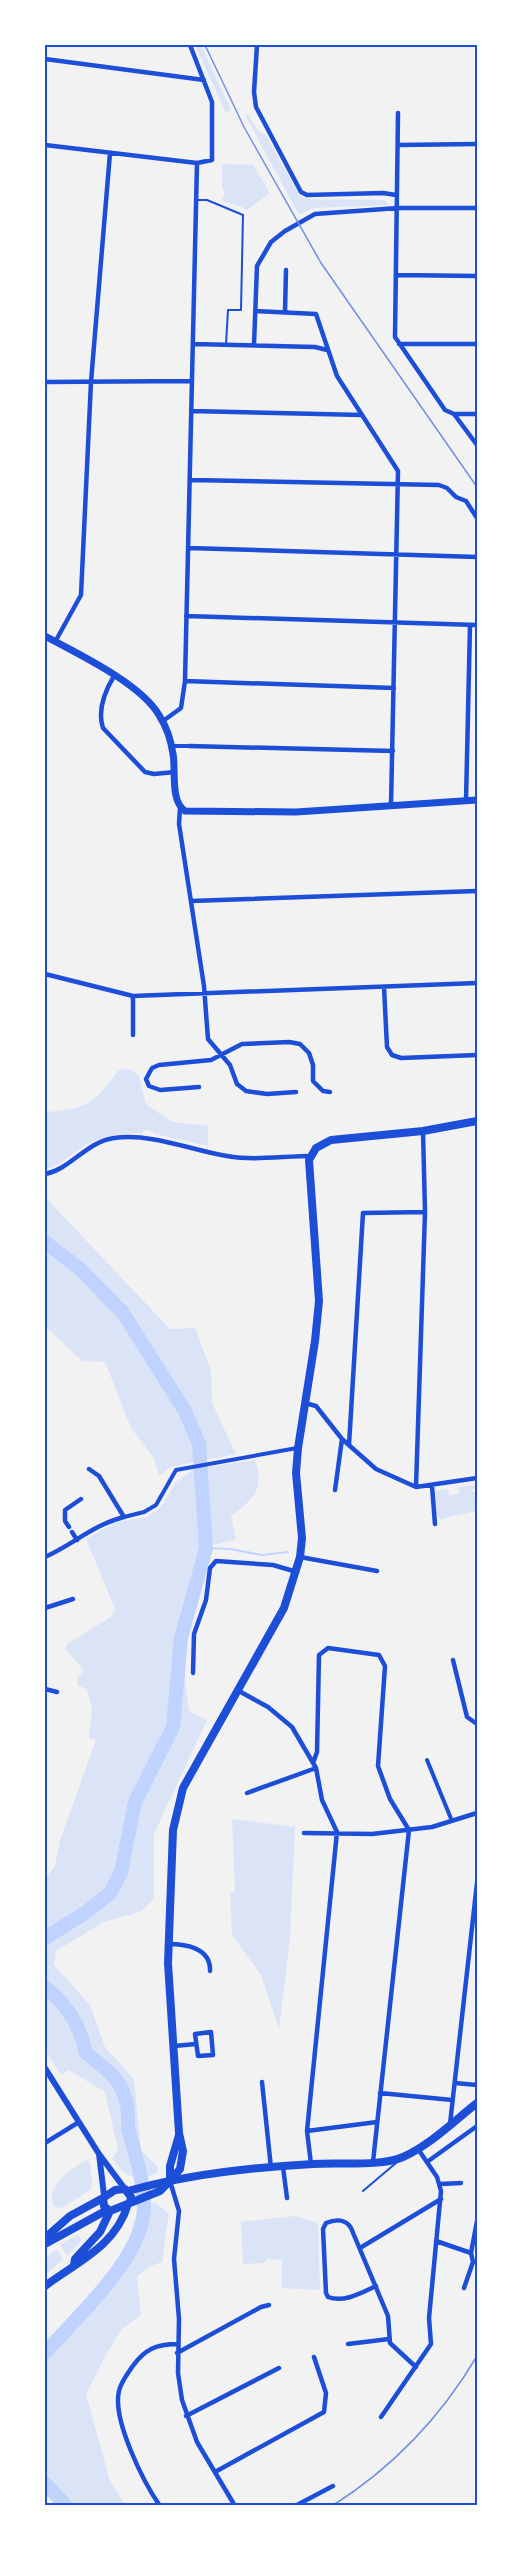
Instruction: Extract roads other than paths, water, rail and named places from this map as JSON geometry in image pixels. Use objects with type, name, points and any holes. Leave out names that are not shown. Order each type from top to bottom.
[{"type":"main road","points":[[45,636],[143,695],[163,721],[172,746],[177,797],[180,807],[185,811],[296,812],[477,800]]},
{"type":"main road","points":[[45,2244],[108,2210],[160,2191],[170,2181],[170,2166],[179,2133],[168,1944],[172,1887],[171,1850],[177,1809],[188,1780],[284,1608],[297,1572],[302,1538],[296,1473],[298,1448],[319,1301],[308,1169],[311,1156],[320,1145],[331,1140],[423,1131],[477,1121]]},
{"type":"main road","points":[[45,2238],[64,2221],[115,2190],[271,2168],[311,2164],[388,2162],[403,2158],[477,2103]]},
{"type":"main road","points":[[45,2286],[91,2256],[106,2242],[123,2221],[129,2203],[126,2190]]},
{"type":"main road","points":[[74,2265],[75,2259],[96,2237],[108,2210],[103,2197]]},
{"type":"main road","points":[[89,2220],[93,2224],[96,2237]]},
{"type":"street","points":[[45,145],[197,163],[212,160],[212,102],[190,45]]},
{"type":"street","points":[[257,45],[254,92],[256,107],[301,192],[308,195],[388,193],[396,195]]},
{"type":"street","points":[[45,59],[204,80]]},
{"type":"street","points":[[398,113],[395,337],[445,410],[454,414],[477,414]]},
{"type":"street","points":[[398,145],[477,144]]},
{"type":"street","points":[[55,642],[81,595],[91,382],[110,153]]},
{"type":"street","points":[[163,721],[181,708],[185,681],[197,163]]},
{"type":"street","points":[[254,345],[257,266],[271,242],[285,231],[313,215],[398,208],[477,208]]},
{"type":"street","points":[[285,311],[286,270]]},
{"type":"street","points":[[396,275],[477,276]]},
{"type":"street","points":[[255,310],[316,314],[337,376],[397,467],[399,485],[391,806]]},
{"type":"street","points":[[194,344],[315,347],[327,350]]},
{"type":"street","points":[[399,344],[477,344]]},
{"type":"street","points":[[45,382],[192,381]]},
{"type":"street","points":[[191,411],[362,416]]},
{"type":"street","points":[[454,414],[477,445]]},
{"type":"street","points":[[190,480],[444,486],[456,497],[468,503],[477,518]]},
{"type":"street","points":[[188,548],[477,557]]},
{"type":"street","points":[[186,616],[477,626]]},
{"type":"street","points":[[466,801],[470,625]]},
{"type":"street","points":[[114,676],[103,700],[101,720],[103,728],[145,772],[154,774],[175,772]]},
{"type":"street","points":[[185,681],[394,688]]},
{"type":"street","points":[[172,746],[393,752]]},
{"type":"street","points":[[180,807],[179,824],[204,994],[208,1039],[230,1065],[237,1084],[246,1091],[267,1094],[296,1092]]},
{"type":"street","points":[[191,901],[477,891]]},
{"type":"street","points":[[45,974],[133,996],[477,983]]},
{"type":"street","points":[[384,987],[387,1047],[392,1055],[401,1058],[477,1055]]},
{"type":"street","points":[[133,996],[133,1035]]},
{"type":"street","points":[[199,1087],[156,1089],[149,1086],[147,1079],[149,1071],[155,1066],[206,1061],[242,1044],[295,1042],[309,1053],[316,1085],[323,1091],[330,1092]]},
{"type":"street","points":[[416,1487],[425,1212],[423,1131]]},
{"type":"street","points":[[45,1174],[56,1171],[95,1144],[115,1138],[150,1139],[239,1157],[311,1156]]},
{"type":"street","points":[[350,1445],[363,1213],[425,1212]]},
{"type":"street","points":[[305,1403],[316,1406],[342,1439],[376,1469],[416,1487],[477,1478]]},
{"type":"street","points":[[335,1490],[342,1439]]},
{"type":"street","points":[[45,1557],[109,1520],[144,1512],[156,1505],[162,1498],[172,1474],[181,1469],[298,1448]]},
{"type":"street","points":[[88,1469],[99,1476],[124,1517]]},
{"type":"street","points":[[432,1486],[435,1524]]},
{"type":"street","points":[[77,1540],[65,1521],[65,1510],[81,1499]]},
{"type":"street","points":[[300,1557],[377,1571]]},
{"type":"street","points":[[193,1673],[194,1634],[206,1600],[210,1568],[216,1561],[273,1565],[297,1572]]},
{"type":"street","points":[[45,1608],[73,1599]]},
{"type":"street","points":[[314,1765],[317,1752],[320,1655],[328,1648],[379,1655],[385,1666],[378,1766],[390,1799],[409,1830],[372,2162]]},
{"type":"street","points":[[453,1660],[467,1717],[477,1724]]},
{"type":"street","points":[[45,1689],[57,1692]]},
{"type":"street","points":[[237,1690],[268,1707],[292,1727],[314,1765],[322,1800],[337,1832],[307,2131],[311,2164]]},
{"type":"street","points":[[428,1760],[452,1822]]},
{"type":"street","points":[[248,1793],[314,1765]]},
{"type":"street","points":[[304,1833],[372,1834],[409,1830],[452,1822],[477,1813]]},
{"type":"street","points":[[450,2124],[477,1883]]},
{"type":"street","points":[[168,1944],[191,1946],[202,1953],[210,1964],[210,1971]]},
{"type":"street","points":[[211,2032],[213,2055],[198,2056],[196,2044],[195,2034],[211,2032]]},
{"type":"street","points":[[174,2046],[196,2044]]},
{"type":"street","points":[[45,2068],[99,2154],[126,2190]]},
{"type":"street","points":[[262,2082],[271,2168]]},
{"type":"street","points":[[455,2083],[477,2085]]},
{"type":"street","points":[[380,2093],[453,2100]]},
{"type":"street","points":[[45,2143],[79,2122]]},
{"type":"street","points":[[307,2131],[377,2122]]},
{"type":"street","points":[[427,2162],[477,2126]]},
{"type":"street","points":[[381,2417],[431,2344],[429,2318],[441,2199],[440,2184],[418,2149]]},
{"type":"street","points":[[99,2154],[103,2197]]},
{"type":"street","points":[[283,2167],[287,2198]]},
{"type":"street","points":[[170,2181],[179,2211],[174,2259],[179,2319],[177,2353],[178,2373],[186,2416],[197,2442],[235,2506]]},
{"type":"street","points":[[440,2184],[461,2184]]},
{"type":"street","points":[[360,2248],[441,2199]]},
{"type":"street","points":[[376,2286],[341,2299],[332,2299],[326,2293],[324,2226],[332,2220],[348,2223],[360,2248],[376,2286],[388,2316],[389,2339],[392,2347],[416,2367]]},
{"type":"street","points":[[464,2288],[473,2262],[471,2253],[477,2221]]},
{"type":"street","points":[[436,2241],[471,2253]]},
{"type":"street","points":[[177,2353],[269,2304]]},
{"type":"street","points":[[348,2344],[389,2339]]},
{"type":"street","points":[[160,2506],[139,2470],[129,2444],[121,2417],[118,2391],[142,2354],[163,2344],[178,2344]]},
{"type":"street","points":[[215,2472],[324,2412],[326,2393],[314,2357]]},
{"type":"street","points":[[186,2416],[279,2368]]},
{"type":"street","points":[[295,2506],[333,2486]]},
{"type":"lane","points":[[197,200],[207,200],[243,215],[241,310],[228,310],[226,344]]},
{"type":"lane","points":[[363,2191],[403,2158]]},
{"type":"waterway","points":[[45,1242],[80,1269],[123,1313],[185,1411],[199,1444],[206,1548],[181,1638],[173,1727],[135,1802],[121,1872],[110,1893],[85,1913],[45,1938]]},
{"type":"waterway","points":[[206,1548],[230,1549],[262,1555],[288,1552]]},
{"type":"waterway","points":[[45,1987],[72,2016],[86,2053],[112,2075],[122,2088],[127,2105],[128,2129],[141,2177],[144,2204],[142,2224],[122,2264],[91,2303],[45,2353]]},
{"type":"waterway","points":[[45,2483],[66,2506]]},
{"type":"tram line","points":[[205,45],[244,127],[321,263],[477,487]]},
{"type":"tram line","points":[[332,2506],[375,2475],[414,2440],[448,2400],[477,2356]]}]
